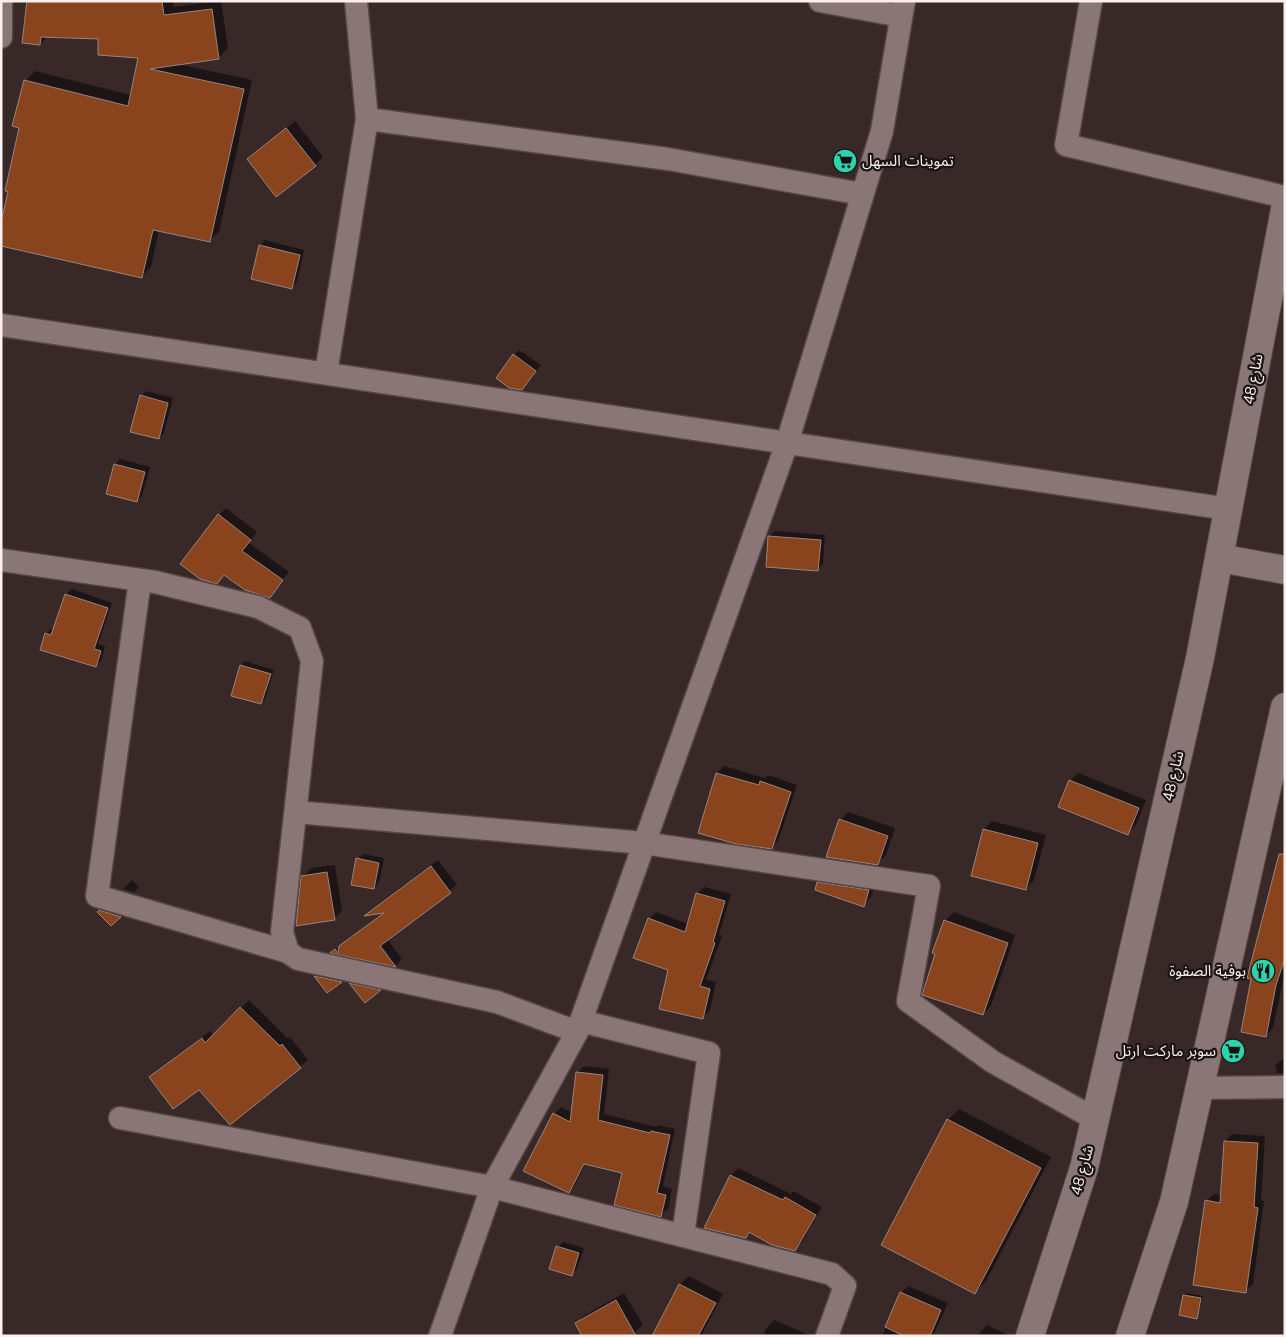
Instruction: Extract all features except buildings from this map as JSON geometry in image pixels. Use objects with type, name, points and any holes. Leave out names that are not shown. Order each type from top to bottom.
[{"type":"main road","name":"شارع 48","points":[[1030,1336],[1084,1168],[1200,658],[1285,209]]},
{"type":"main road","points":[[1219,558],[1285,570]]},
{"type":"main road","points":[[1130,1336],[1174,1202],[1285,707]]},
{"type":"street","points":[[1,1],[2,30]]},
{"type":"street","points":[[326,374],[367,118],[356,1]]},
{"type":"street","points":[[440,1336],[492,1187],[579,1027],[787,443],[882,131],[902,9],[820,1]]},
{"type":"street","points":[[1091,1],[1066,145],[1285,197]]},
{"type":"street","points":[[367,118],[668,158],[862,194]]},
{"type":"street","points":[[1,325],[1228,509]]},
{"type":"street","points":[[1,560],[140,580],[258,607],[300,628],[312,661],[282,932],[288,952]]},
{"type":"street","points":[[140,580],[97,896],[288,952],[298,959],[497,1002],[579,1027],[709,1053],[683,1235]]},
{"type":"street","points":[[296,812],[644,843],[929,886],[908,1001],[993,1062],[1095,1119]]},
{"type":"street","points":[[1199,1088],[1285,1087]]},
{"type":"street","points":[[120,1118],[492,1187],[832,1274],[845,1286],[827,1336]]},
{"type":"place","name":"تموينات السهل","points":[[845,161]]},
{"type":"place","name":"بوفية الصفوة","points":[[1263,971]]},
{"type":"place","name":"سوبر ماركت ارتل","points":[[1233,1051]]}]
